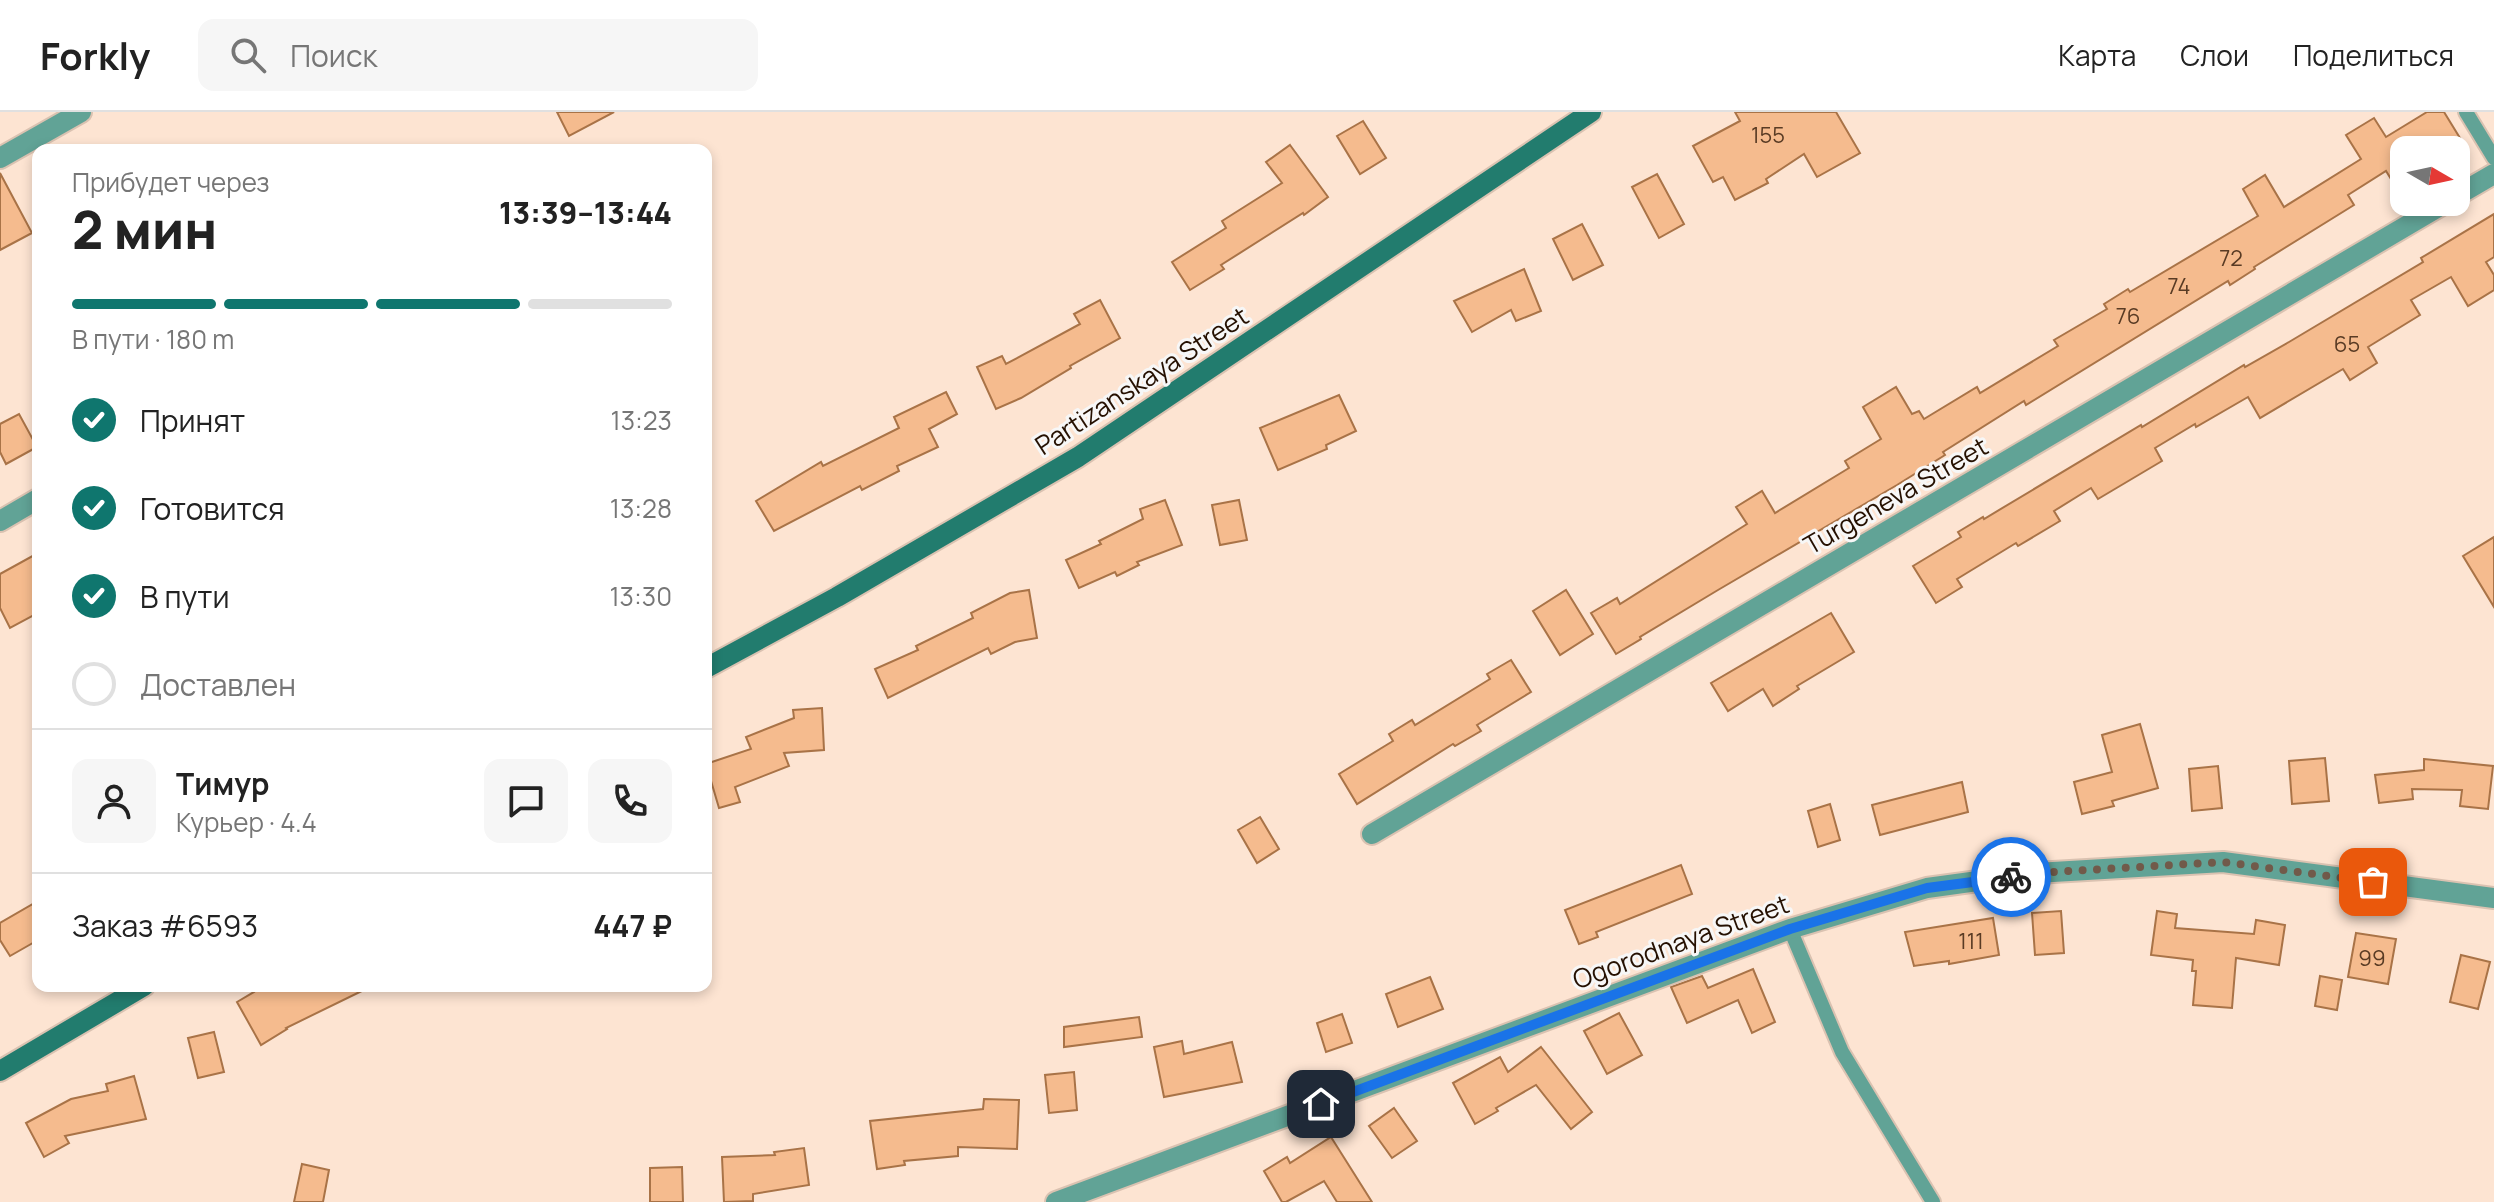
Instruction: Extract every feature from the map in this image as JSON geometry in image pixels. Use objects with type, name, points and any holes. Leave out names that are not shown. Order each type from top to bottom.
[{"type":"street","points":[[0,158],[81,112]]},
{"type":"street","name":"Partizanskaya Street","points":[[712,665],[837,597],[1078,457],[1591,112]]},
{"type":"street","points":[[2470,188],[2494,174]]},
{"type":"street","name":"Turgeneva Street","points":[[1372,834],[2423,216]]},
{"type":"street","points":[[0,521],[32,502]]},
{"type":"street","name":"Ogorodnaya Street","points":[[1056,1202],[1790,929],[1927,888],[2036,873],[2223,862],[2494,898]]},
{"type":"street","points":[[0,1071],[134,992]]},
{"type":"lane","points":[[2466,112],[2494,158]]},
{"type":"lane","points":[[1790,929],[1842,1052],[1933,1202]]},
{"type":"building","points":[[557,112],[614,112],[569,136]]},
{"type":"building","points":[[1735,112],[1836,112],[1860,153],[1817,177],[1804,154],[1766,179],[1768,183],[1735,200],[1723,177],[1713,182],[1693,146],[1740,121]]},
{"type":"building","points":[[2427,112],[2444,112],[2459,136],[2390,136],[2390,177],[2386,171],[2348,195],[2354,205],[2230,285],[2228,281],[2026,405],[2024,401],[1897,485],[1616,654],[1591,613],[1617,598],[1620,604],[1747,524],[1736,507],[1762,491],[1775,513],[1849,468],[1845,461],[1881,439],[1863,407],[1896,387],[1912,414],[1919,411],[1924,419],[1977,387],[1980,393],[2058,346],[2054,340],[2107,309],[2104,304],[2128,289],[2130,292],[2258,216],[2243,189],[2265,175],[2284,207],[2361,159],[2346,135],[2374,118],[2386,137]]},
{"type":"building","points":[[1363,121],[1386,158],[1360,174],[1337,136]]},
{"type":"building","points":[[1290,145],[1328,197],[1221,265],[1224,269],[1190,290],[1172,262],[1226,228],[1222,221],[1282,183],[1266,162]]},
{"type":"building","points":[[0,173],[32,233],[0,250]]},
{"type":"building","points":[[1657,174],[1684,224],[1659,238],[1632,187]]},
{"type":"building","points":[[2494,214],[2494,257],[2486,262],[2494,275],[2494,290],[2468,306],[2451,277],[2411,300],[2420,315],[2368,347],[2377,363],[2350,380],[2343,369],[2260,418],[2248,397],[2196,427],[2195,424],[2155,448],[2162,461],[2098,499],[2091,488],[2054,511],[2060,521],[2018,546],[2016,543],[1957,579],[1962,587],[1936,603],[1913,566],[1961,537],[1958,532],[2244,365],[2289,342],[2423,262],[2421,258]]},
{"type":"building","points":[[1582,224],[1603,265],[1573,280],[1553,239]]},
{"type":"building","points":[[1524,269],[1541,311],[1516,321],[1511,310],[1472,332],[1454,301]]},
{"type":"building","points":[[1100,300],[1120,338],[1021,398],[996,409],[977,367],[1002,356],[1006,364],[1080,324],[1074,314]]},
{"type":"building","points":[[946,392],[957,414],[929,429],[938,447],[897,466],[899,471],[862,490],[860,486],[774,531],[756,501],[821,462],[823,466],[899,428],[894,417]]},
{"type":"building","points":[[1339,395],[1356,431],[1326,445],[1327,449],[1278,470],[1260,428]]},
{"type":"building","points":[[19,414],[32,438],[32,450],[6,464],[0,452],[0,424]]},
{"type":"building","points":[[1165,500],[1182,545],[1137,562],[1139,565],[1117,576],[1115,572],[1079,588],[1066,560],[1143,519],[1140,509]]},
{"type":"building","points":[[1239,500],[1247,540],[1220,545],[1212,505]]},
{"type":"building","points":[[2494,537],[2494,607],[2463,556]]},
{"type":"building","points":[[32,556],[32,616],[10,628],[0,608],[0,574]]},
{"type":"building","points":[[1029,590],[1037,638],[1015,642],[991,654],[988,648],[888,698],[875,669],[918,650],[916,646],[973,618],[971,613],[1010,593]]},
{"type":"building","points":[[1566,590],[1593,634],[1560,655],[1533,611]]},
{"type":"building","points":[[1831,613],[1854,652],[1797,686],[1799,689],[1773,706],[1763,689],[1728,711],[1711,683]]},
{"type":"building","points":[[1511,660],[1531,692],[1477,725],[1481,731],[1455,746],[1453,744],[1357,804],[1339,774],[1393,741],[1389,734],[1412,720],[1415,725],[1490,679],[1487,674]]},
{"type":"building","points":[[822,708],[824,750],[784,753],[789,766],[735,787],[740,802],[719,808],[712,784],[712,762],[751,749],[746,737],[794,718],[793,710]]},
{"type":"building","points":[[2140,724],[2158,788],[2112,801],[2114,806],[2082,814],[2074,782],[2112,772],[2102,735]]},
{"type":"building","points":[[2325,758],[2329,801],[2292,804],[2289,761]]},
{"type":"building","points":[[2424,759],[2493,766],[2488,809],[2460,806],[2462,790],[2412,789],[2413,799],[2379,803],[2375,775],[2424,770]]},
{"type":"building","points":[[2218,766],[2222,808],[2192,811],[2189,769]]},
{"type":"building","points":[[1962,782],[1968,812],[1880,835],[1872,805]]},
{"type":"building","points":[[1830,804],[1840,840],[1818,847],[1808,811]]},
{"type":"building","points":[[1260,817],[1279,849],[1257,863],[1238,830]]},
{"type":"building","points":[[1681,865],[1692,894],[1596,932],[1598,937],[1579,944],[1565,910]]},
{"type":"building","points":[[32,904],[32,943],[10,956],[0,940],[0,923]]},
{"type":"building","points":[[2061,911],[2064,953],[2035,955],[2032,913]]},
{"type":"building","points":[[2157,911],[2177,914],[2175,928],[2254,934],[2256,920],[2285,925],[2279,965],[2236,958],[2232,1008],[2193,1005],[2196,971],[2192,971],[2193,960],[2151,955]]},
{"type":"building","points":[[1993,918],[1999,955],[1949,964],[1949,961],[1914,966],[1905,932]]},
{"type":"building","points":[[2356,933],[2396,939],[2388,984],[2348,977]]},
{"type":"building","points":[[2461,955],[2490,962],[2478,1009],[2450,1002]]},
{"type":"building","points":[[1753,969],[1775,1022],[1752,1033],[1738,1000],[1687,1023],[1671,987],[1702,976],[1708,988]]},
{"type":"building","points":[[2320,976],[2342,980],[2337,1010],[2315,1006]]},
{"type":"building","points":[[1430,977],[1443,1009],[1398,1027],[1386,994]]},
{"type":"building","points":[[254,992],[360,992],[286,1028],[261,1045],[237,1002]]},
{"type":"building","points":[[1619,1013],[1642,1055],[1607,1074],[1584,1031]]},
{"type":"building","points":[[1342,1014],[1352,1043],[1326,1052],[1317,1023]]},
{"type":"building","points":[[1139,1017],[1142,1037],[1064,1047],[1064,1027]]},
{"type":"building","points":[[214,1032],[224,1072],[198,1078],[188,1038]]},
{"type":"building","points":[[1182,1041],[1184,1054],[1232,1042],[1242,1082],[1164,1097],[1154,1047]]},
{"type":"building","points":[[1541,1047],[1592,1112],[1571,1129],[1536,1085],[1475,1124],[1453,1083],[1500,1057],[1508,1072]]},
{"type":"building","points":[[1074,1072],[1077,1110],[1049,1113],[1045,1075]]},
{"type":"building","points":[[134,1076],[146,1119],[65,1136],[69,1143],[44,1157],[26,1123],[71,1099],[108,1091],[106,1084]]},
{"type":"building","points":[[984,1099],[1019,1100],[1017,1149],[958,1147],[958,1156],[904,1161],[905,1165],[877,1169],[870,1121],[983,1109]]},
{"type":"building","points":[[1394,1108],[1417,1141],[1392,1158],[1369,1126]]},
{"type":"building","points":[[1331,1137],[1372,1202],[1337,1202],[1324,1181],[1282,1202],[1264,1171],[1287,1157],[1290,1163]]},
{"type":"building","points":[[804,1148],[809,1185],[753,1194],[753,1201],[724,1202],[722,1157],[775,1155],[774,1152]]},
{"type":"building","points":[[302,1164],[329,1170],[323,1202],[294,1202]]},
{"type":"building","points":[[682,1167],[683,1202],[650,1202],[650,1168]]},
{"type":"way so far","points":[[2011,877],[2223,862],[2373,882]]},
{"type":"route","points":[[1321,1104],[1790,929],[1927,888],[2011,877]]}]
